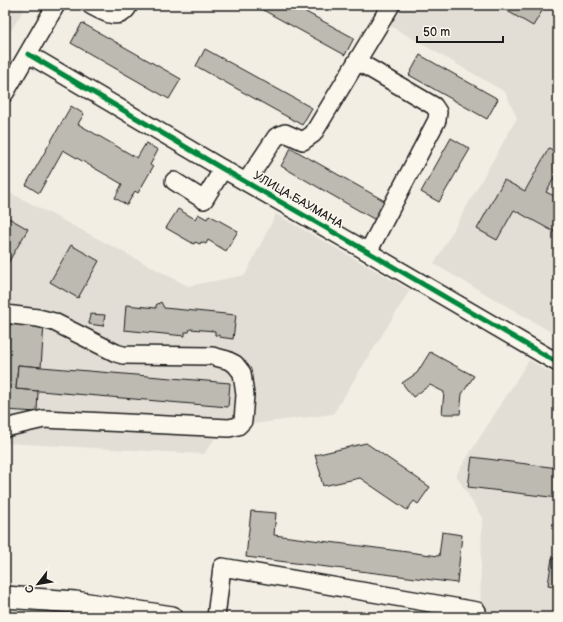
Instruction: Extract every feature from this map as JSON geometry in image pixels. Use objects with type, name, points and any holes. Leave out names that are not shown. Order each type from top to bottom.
[{"type":"main road","points":[[5,597],[75,602],[172,617]]},
{"type":"main road","points":[[5,609],[82,617]]},
{"type":"street","points":[[5,93],[56,5]]},
{"type":"street","points":[[90,5],[110,15],[118,15],[126,11],[130,5]]},
{"type":"street","points":[[246,182],[276,137],[285,133],[303,141],[313,134],[390,5]]},
{"type":"street","name":"УЛИЦА БАУМАНА","points":[[28,54],[558,363]]},
{"type":"street","points":[[357,61],[434,106],[438,112],[437,120],[368,252]]},
{"type":"street","points":[[174,181],[204,200],[223,169]]},
{"type":"street","points":[[5,314],[38,318],[54,322],[108,350],[123,355],[212,356],[227,360],[235,364],[242,373],[245,395],[243,421],[238,426],[229,428],[44,419],[5,428]]},
{"type":"street","points":[[216,617],[222,567],[477,611],[477,617]]},
{"type":"shaded area","points":[[5,5],[26,5],[5,41]]},
{"type":"shaded area","points":[[402,5],[558,5],[558,336],[434,264],[517,118],[505,92],[389,25]]},
{"type":"shaded area","points":[[5,190],[188,286],[245,275],[276,214],[410,290],[333,414],[222,428],[204,454],[5,443]]},
{"type":"shaded area","points":[[529,360],[558,377],[558,617],[480,617],[482,518],[456,475]]},
{"type":"building","points":[[254,5],[293,5],[354,38],[345,55]]},
{"type":"building","points":[[497,5],[544,5],[545,6],[533,26]]},
{"type":"building","points":[[82,23],[181,79],[169,99],[71,43]]},
{"type":"building","points":[[205,49],[312,108],[302,125],[196,66]]},
{"type":"building","points":[[420,55],[498,99],[487,119],[409,75]]},
{"type":"building","points":[[71,106],[84,114],[78,124],[137,158],[146,143],[158,150],[150,165],[153,167],[138,193],[135,191],[127,205],[115,198],[122,184],[63,150],[39,193],[26,185]]},
{"type":"building","points":[[451,138],[470,149],[439,202],[421,192]]},
{"type":"building","points":[[291,148],[390,204],[379,222],[281,166]]},
{"type":"building","points":[[549,148],[558,153],[558,171],[546,192],[558,198],[558,234],[514,210],[497,240],[477,229],[504,180],[525,191]]},
{"type":"building","points":[[178,209],[195,219],[198,214],[207,219],[209,215],[238,231],[226,251],[208,240],[206,244],[195,242],[194,244],[166,228]]},
{"type":"building","points":[[7,217],[28,229],[5,268],[5,220]]},
{"type":"building","points":[[71,245],[99,261],[78,298],[50,282]]},
{"type":"building","points":[[161,302],[164,308],[236,315],[233,339],[219,337],[219,335],[215,335],[215,331],[190,329],[189,332],[185,332],[185,336],[124,330],[126,305],[156,308],[156,305]]},
{"type":"building","points":[[90,314],[105,315],[103,326],[89,324]]},
{"type":"building","points":[[10,321],[44,324],[41,367],[18,365],[16,389],[38,391],[37,412],[5,410],[5,352],[8,348]]},
{"type":"building","points":[[430,352],[474,376],[462,394],[460,414],[442,414],[444,392],[430,385],[413,397],[402,383],[417,373]]},
{"type":"building","points":[[18,365],[230,383],[228,407],[16,389]]},
{"type":"building","points":[[366,443],[430,487],[418,504],[414,501],[407,510],[360,478],[323,486],[315,455]]},
{"type":"building","points":[[472,457],[558,468],[558,498],[468,487]]},
{"type":"building","points":[[251,511],[276,513],[274,535],[439,556],[442,532],[462,535],[457,583],[246,557]]},
{"type":"building","points":[[552,558],[558,559],[558,587],[548,585]]},
{"type":"cycle path","points":[[28,54],[558,363]]}]
